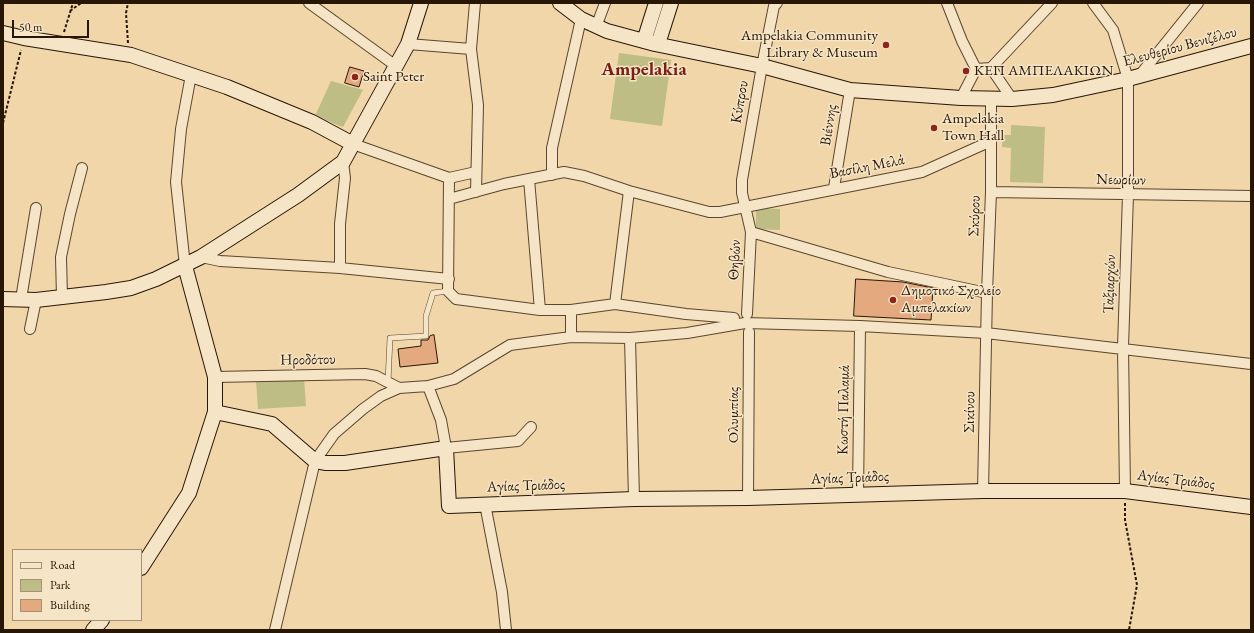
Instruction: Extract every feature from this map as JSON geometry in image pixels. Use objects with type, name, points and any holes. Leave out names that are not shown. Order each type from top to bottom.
[{"type":"street","points":[[309,3],[396,66]]},
{"type":"street","points":[[3,299],[36,300],[131,288],[156,279],[201,257],[298,195],[342,162],[408,44],[421,3]]},
{"type":"street","points":[[475,3],[471,49],[478,105],[476,192]]},
{"type":"street","name":"Ελευθερίου Βενιζέλου","points":[[560,3],[581,19],[596,27],[644,41],[762,66],[850,90],[991,100],[1053,95],[1134,77],[1251,46]]},
{"type":"street","points":[[596,27],[605,3]]},
{"type":"street","points":[[644,41],[656,3]]},
{"type":"street","points":[[658,44],[671,3]]},
{"type":"street","name":"Κύπρου","points":[[745,207],[742,193],[742,180],[762,66],[774,6],[777,3]]},
{"type":"street","points":[[947,3],[962,41],[976,69]]},
{"type":"street","points":[[976,69],[991,68],[1052,3]]},
{"type":"street","name":"Ταξιαρχών","points":[[1093,3],[1113,30],[1134,77],[1122,347],[1124,490]]},
{"type":"street","points":[[1134,77],[1198,3]]},
{"type":"street","points":[[552,175],[552,148],[581,19]]},
{"type":"street","points":[[3,33],[24,38],[61,43],[131,56],[227,87],[312,122],[353,144],[449,178],[476,172]]},
{"type":"street","points":[[408,44],[471,49]]},
{"type":"street","points":[[991,68],[1012,99]]},
{"type":"street","points":[[961,98],[976,69]]},
{"type":"street","points":[[142,566],[189,493],[215,412],[215,377],[184,266],[178,217],[176,182],[181,129],[191,75]]},
{"type":"street","name":"Βιέννης","points":[[834,188],[850,90]]},
{"type":"street","name":"Σκύρου","points":[[986,333],[991,192],[991,100]]},
{"type":"street","name":"Βασίλη Μελά","points":[[449,199],[528,179],[564,172],[584,176],[629,191],[709,212],[720,212],[834,188],[922,172],[991,141]]},
{"type":"street","points":[[340,268],[340,224],[345,178],[342,162]]},
{"type":"street","points":[[62,297],[61,256],[82,168]]},
{"type":"street","points":[[449,178],[448,291],[456,299],[540,310],[572,310],[615,304],[686,314],[734,318]]},
{"type":"street","points":[[528,179],[540,310]]},
{"type":"street","points":[[615,304],[629,191]]},
{"type":"street","name":"Νεωρίων","points":[[991,192],[1251,196]]},
{"type":"street","name":"Θηβών","points":[[745,207],[751,232],[747,314]]},
{"type":"street","points":[[21,299],[36,208]]},
{"type":"street","points":[[751,232],[888,272],[987,293]]},
{"type":"street","points":[[201,257],[220,261],[340,268],[449,279]]},
{"type":"street","points":[[30,329],[36,300]]},
{"type":"street","points":[[571,337],[572,310]]},
{"type":"street","points":[[686,314],[687,333]]},
{"type":"street","points":[[275,630],[315,461],[334,434],[363,409],[381,396],[399,388],[428,386],[454,379],[510,345],[571,337],[630,338],[687,333],[745,323],[860,326],[986,333],[1122,347],[1251,364]]},
{"type":"street","name":"Κωστή Παλαμά","points":[[858,495],[860,326]]},
{"type":"street","name":"Ολυμπίας","points":[[748,498],[750,332]]},
{"type":"street","name":"Σικίνου","points":[[983,491],[986,333]]},
{"type":"street","points":[[630,338],[634,499]]},
{"type":"street","name":"Ηροδότου","points":[[215,377],[365,374],[376,376],[399,388]]},
{"type":"street","points":[[428,386],[441,420],[446,448]]},
{"type":"street","points":[[215,412],[272,424],[315,461],[345,463],[446,448],[518,440],[531,427]]},
{"type":"street","name":"Αγίας Τριάδος","points":[[446,448],[449,506],[634,499],[748,498],[983,491],[1124,490],[1251,507]]},
{"type":"street","points":[[485,504],[502,592],[506,630]]},
{"type":"street","points":[[93,630],[101,621]]},
{"type":"lane","points":[[388,382],[390,338],[426,336],[426,316],[433,293],[448,291]]},
{"type":"path","points":[[61,43],[73,3]]},
{"type":"path","points":[[70,11],[81,3]]},
{"type":"path","points":[[128,3],[126,13],[126,33],[131,56]]},
{"type":"path","points":[[3,122],[24,38]]},
{"type":"path","points":[[1124,490],[1125,520],[1137,585],[1129,630]]},
{"type":"green space","points":[[619,53],[671,60],[662,126],[610,119]]},
{"type":"green space","points":[[331,81],[363,90],[343,127],[315,116]]},
{"type":"green space","points":[[1011,125],[1045,127],[1043,183],[1010,182],[1011,148],[1002,147],[1003,135],[1011,135]]},
{"type":"green space","points":[[756,208],[780,209],[780,230],[756,229]]},
{"type":"green space","points":[[304,378],[306,406],[258,409],[256,380]]},
{"type":"building","name":"Saint Peter","points":[[350,67],[364,71],[359,87],[345,83]]},
{"type":"building","name":"Δημοτικό Σχολείο Αμπελακίων","points":[[856,279],[903,282],[933,288],[931,320],[854,316]]},
{"type":"building","points":[[434,335],[438,363],[400,367],[398,349],[421,346],[421,340],[428,340],[430,336]]},
{"type":"place","name":"Ampelakia Community Library & Museum","points":[[886,45]]},
{"type":"place","name":"ΚΕΠ ΑΜΠΕΛΑΚΙΩΝ","points":[[966,71]]},
{"type":"place","name":"Saint Peter","points":[[355,77]]},
{"type":"place","name":"Ampelakia Town Hall","points":[[934,128]]},
{"type":"place","name":"Δημοτικό Σχολείο Αμπελακίων","points":[[893,300]]},
{"type":"district","name":"Ampelakia","points":[[644,70]]}]
